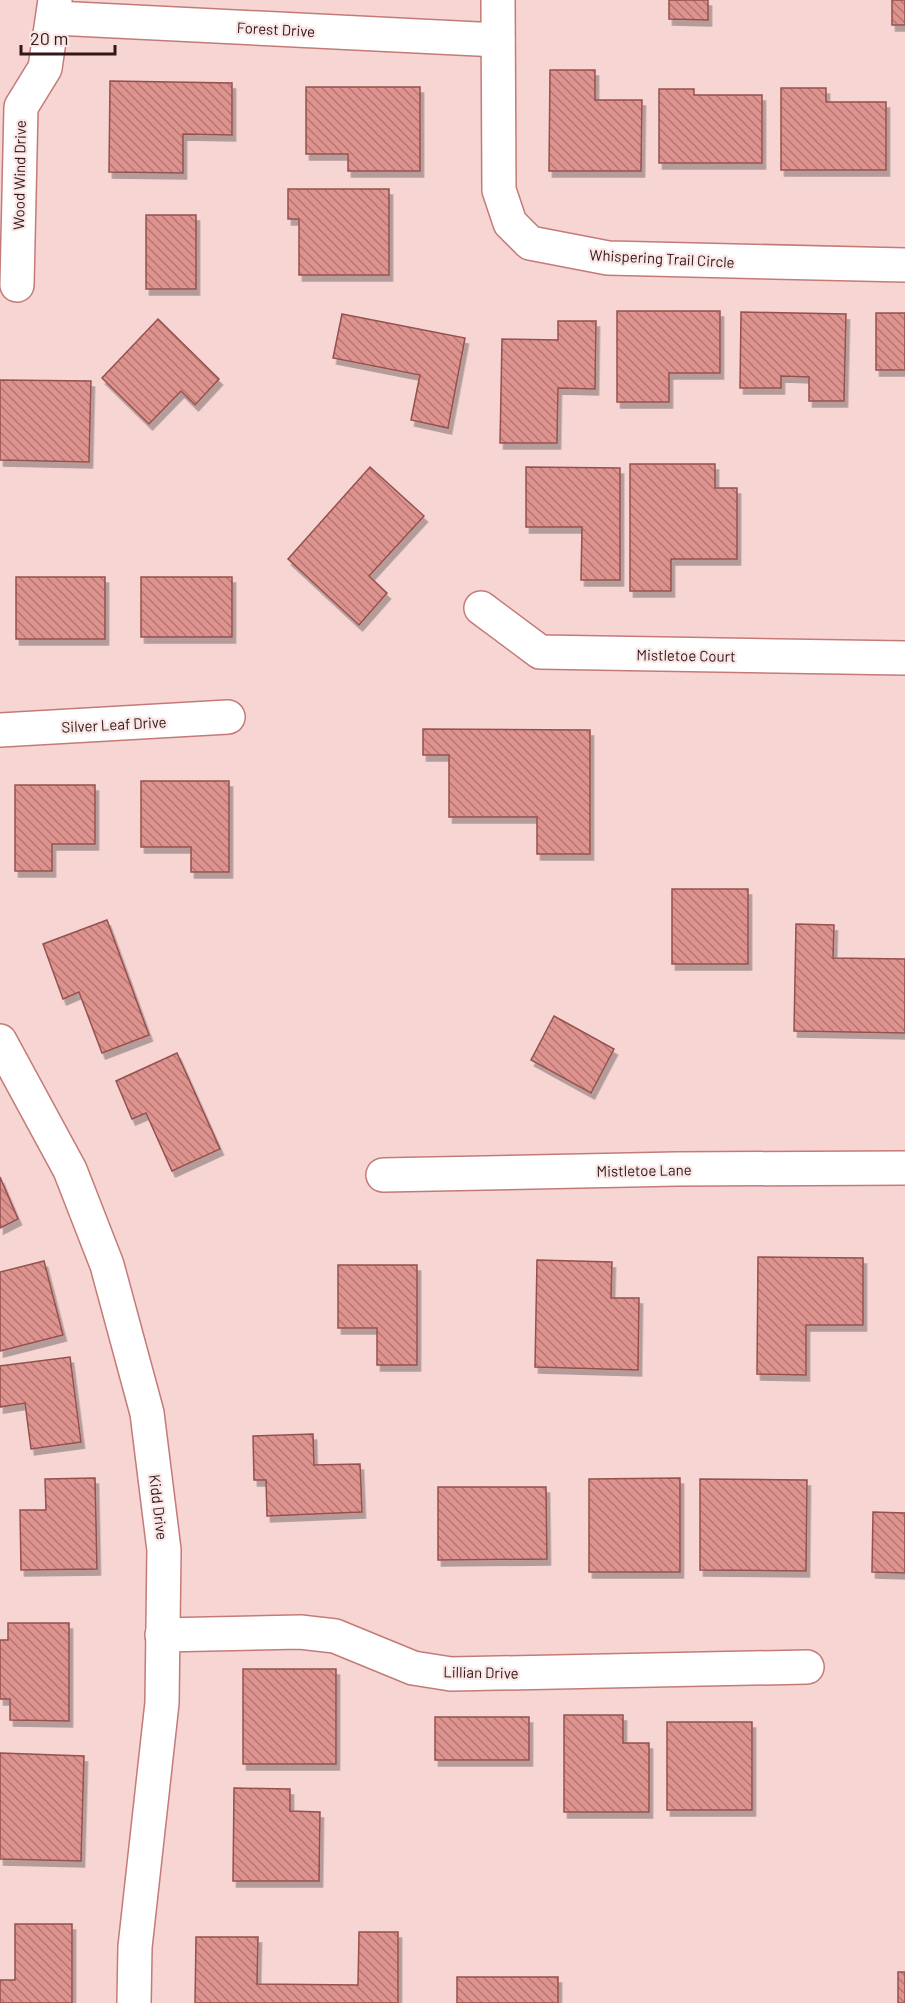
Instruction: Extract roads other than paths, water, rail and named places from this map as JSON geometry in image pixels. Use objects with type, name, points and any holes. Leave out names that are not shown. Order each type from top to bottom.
[{"type":"street","name":"Whispering Trail Circle","points":[[498,0],[499,190],[510,223],[530,243],[608,258],[905,265]]},
{"type":"street","name":"Forest Drive","points":[[55,9],[498,40]]},
{"type":"street","name":"Wood Wind Drive","points":[[17,285],[21,107],[45,68],[55,9]]},
{"type":"street","name":"Mistletoe Court","points":[[481,608],[540,652],[905,658]]},
{"type":"street","name":"Silver Leaf Drive","points":[[0,730],[228,717]]},
{"type":"street","name":"Kidd Drive","points":[[0,1041],[70,1170],[108,1265],[147,1413],[164,1550],[162,1703],[135,1947],[134,2003]]},
{"type":"street","name":"Mistletoe Lane","points":[[383,1175],[677,1169],[905,1168]]},
{"type":"street","name":"Lillian Drive","points":[[162,1635],[300,1632],[335,1636],[413,1668],[451,1674],[807,1667]]}]
